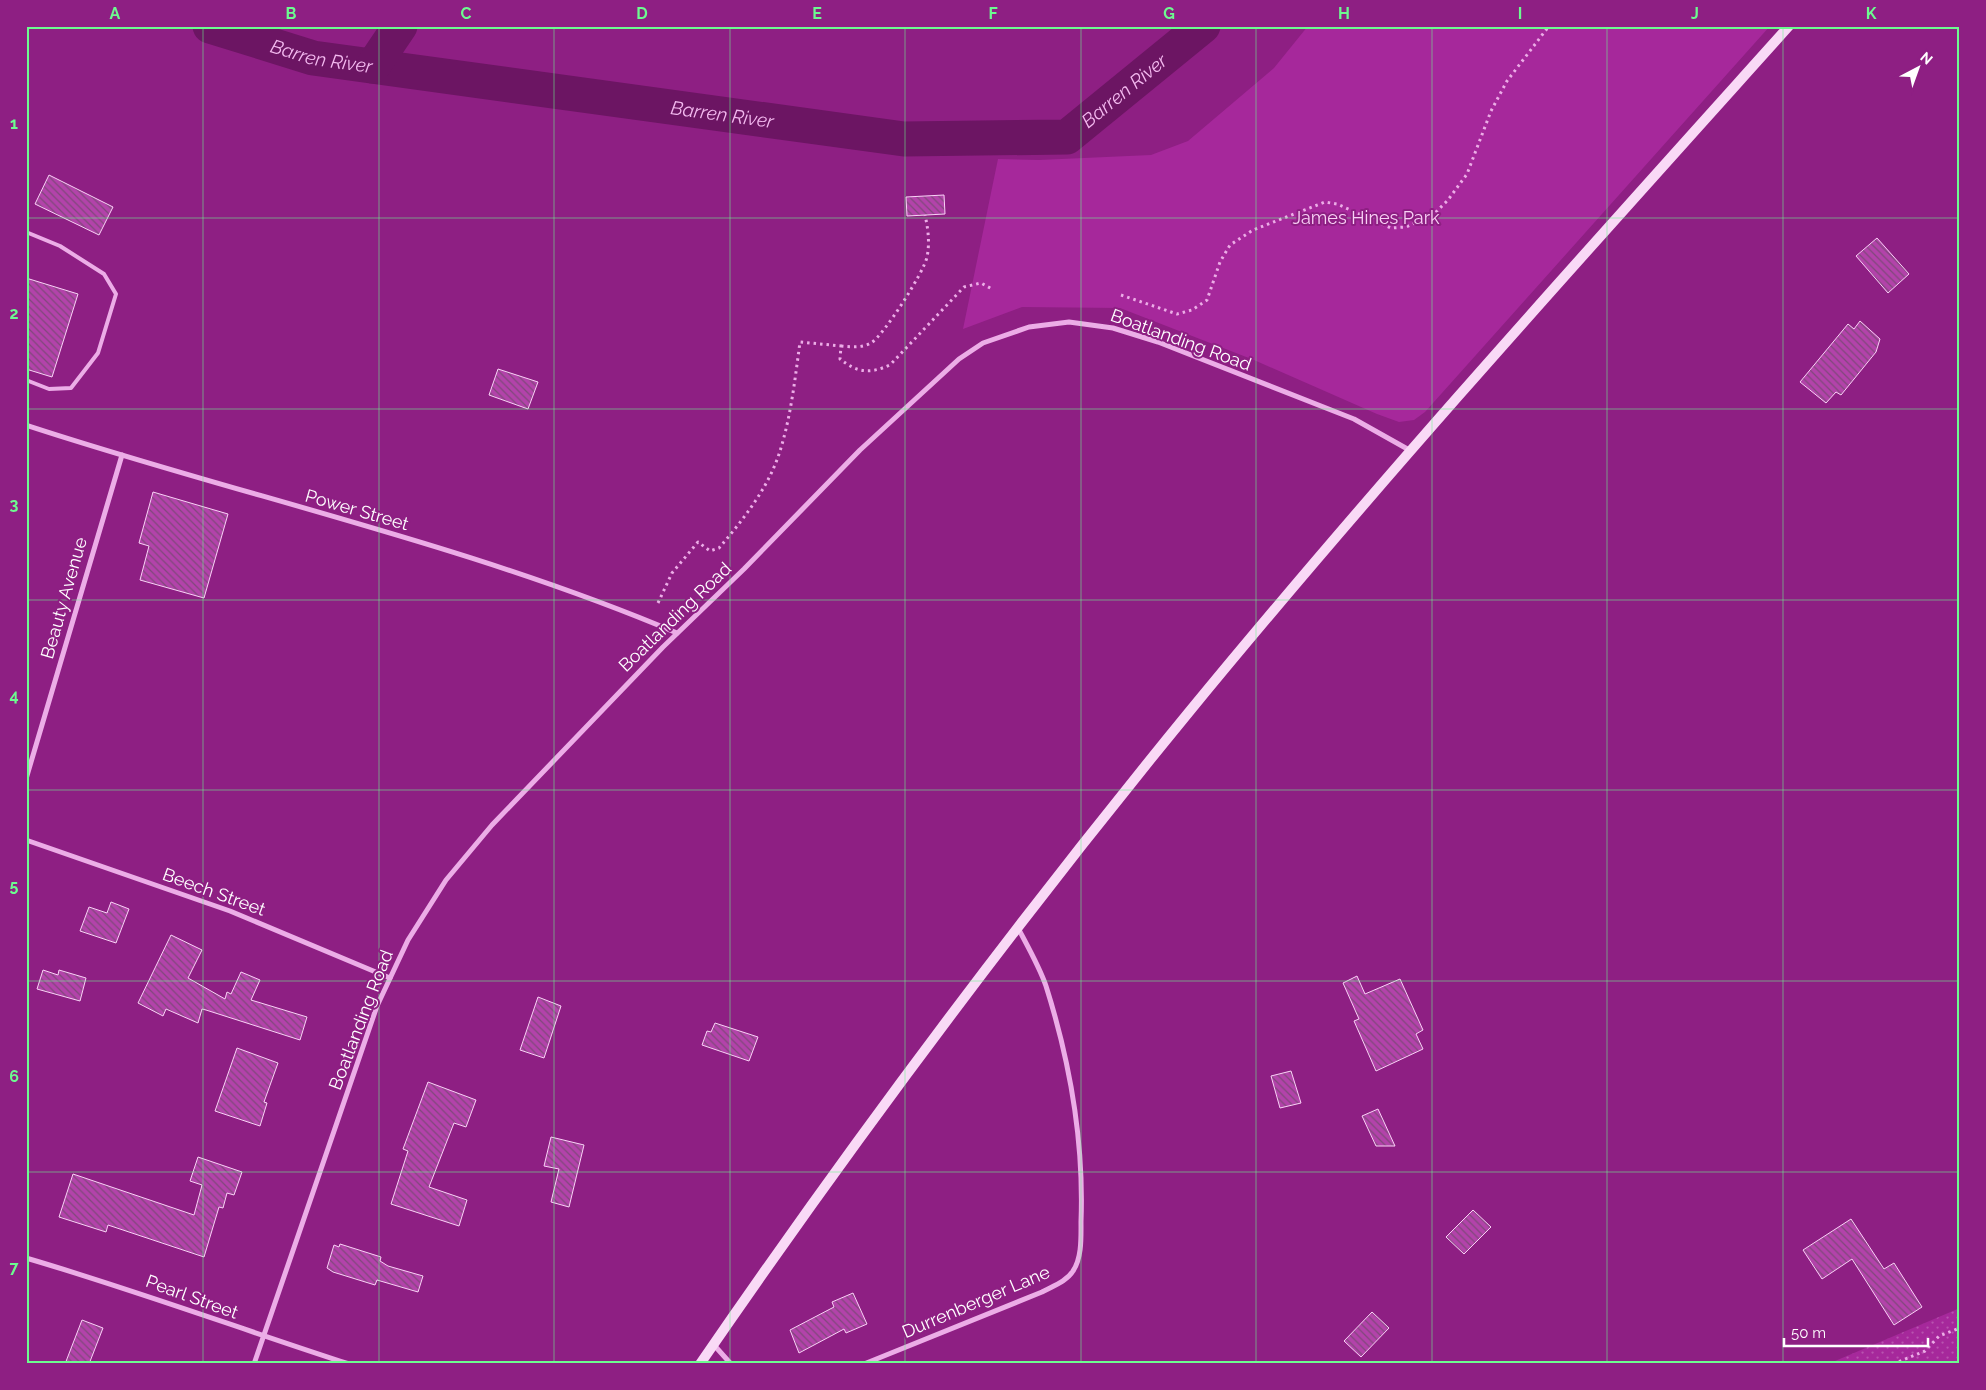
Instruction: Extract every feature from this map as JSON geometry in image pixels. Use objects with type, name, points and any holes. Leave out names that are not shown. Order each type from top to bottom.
[{"type":"main road","points":[[700,1364],[888,1100],[1018,928],[1188,714],[1313,563],[1789,26]]},
{"type":"street","name":"Boatlanding Road","points":[[254,1364],[374,1015],[408,940],[426,910],[468,852],[608,703],[860,450],[948,368],[983,343],[1019,329],[1069,322],[1098,325],[1136,334],[1354,419],[1411,451]]},
{"type":"street","name":"Power Street","points":[[26,425],[448,551],[585,596],[677,633]]},
{"type":"street","name":"Beauty Avenue","points":[[26,779],[122,455]]},
{"type":"street","name":"Beech Street","points":[[26,840],[230,911],[390,978]]},
{"type":"street","name":"Durrenberger Lane","points":[[864,1364],[1042,1292],[1069,1276],[1076,1264],[1081,1234],[1082,1191],[1079,1142],[1071,1092],[1046,985],[1018,928]]},
{"type":"street","name":"Pearl Street","points":[[26,1258],[122,1286],[349,1364]]},
{"type":"street","points":[[713,1344],[731,1364]]},
{"type":"lane","points":[[26,232],[60,246],[104,274],[116,294],[98,353],[72,388],[50,389],[26,380]]},
{"type":"path","points":[[1121,295],[1177,314],[1192,310],[1207,300],[1220,262],[1230,245],[1253,230],[1325,202],[1337,204],[1391,228],[1406,227],[1433,215],[1448,200],[1467,174],[1491,111],[1503,88],[1549,26]]},
{"type":"path","points":[[658,603],[672,573],[698,542],[710,551],[719,548],[757,498],[782,445],[788,420],[800,342],[857,347],[871,343],[885,328],[918,279],[927,258],[928,231],[925,215]]},
{"type":"path","points":[[841,346],[840,359],[852,369],[874,372],[890,364],[964,287],[981,283],[992,289]]},
{"type":"path","points":[[1893,1364],[1925,1351],[1939,1336],[1960,1328]]},
{"type":"green space","name":"James Hines Park","points":[[1308,26],[1770,26],[1425,412],[1414,420],[1399,422],[1377,414],[1254,360],[1120,308],[1022,307],[963,329],[998,159],[1039,160],[1151,155],[1188,141],[1274,68]]},
{"type":"green space","points":[[1960,1308],[1960,1364],[1828,1364]]},
{"type":"building","points":[[49,175],[113,207],[99,235],[35,204]]},
{"type":"building","points":[[944,195],[945,214],[907,216],[906,197]]},
{"type":"building","points":[[1877,238],[1909,274],[1888,293],[1856,256]]},
{"type":"building","points":[[26,278],[78,294],[52,377],[26,369]]},
{"type":"building","points":[[1860,321],[1880,339],[1876,352],[1841,395],[1836,392],[1826,403],[1800,382],[1848,324],[1854,329]]},
{"type":"building","points":[[498,369],[538,382],[528,409],[489,395]]},
{"type":"building","points":[[153,492],[228,514],[204,598],[140,580],[149,546],[139,543]]},
{"type":"building","points":[[111,902],[129,909],[116,943],[80,931],[89,907],[107,913]]},
{"type":"building","points":[[171,935],[202,950],[188,978],[225,999],[227,992],[231,994],[241,972],[260,980],[251,1000],[307,1017],[300,1040],[202,1009],[198,1023],[166,1009],[163,1016],[138,1003]]},
{"type":"building","points":[[43,970],[58,975],[59,970],[86,978],[80,1001],[37,989]]},
{"type":"building","points":[[1357,976],[1365,994],[1400,979],[1423,1030],[1416,1034],[1423,1049],[1376,1071],[1354,1021],[1359,1019],[1343,983]]},
{"type":"building","points":[[538,997],[561,1006],[544,1058],[520,1050]]},
{"type":"building","points":[[715,1023],[758,1037],[749,1061],[702,1045],[707,1031],[711,1032]]},
{"type":"building","points":[[237,1048],[278,1063],[264,1102],[267,1103],[260,1126],[215,1111]]},
{"type":"building","points":[[1291,1071],[1301,1103],[1280,1108],[1271,1076]]},
{"type":"building","points":[[428,1082],[476,1100],[466,1127],[454,1123],[429,1187],[467,1200],[459,1226],[391,1204],[408,1151],[403,1149]]},
{"type":"building","points":[[1378,1109],[1395,1146],[1376,1146],[1362,1116]]},
{"type":"building","points":[[551,1137],[584,1145],[569,1207],[551,1202],[559,1169],[544,1166]]},
{"type":"building","points":[[198,1157],[242,1172],[234,1195],[227,1193],[223,1208],[219,1207],[204,1257],[108,1225],[106,1232],[59,1217],[73,1174],[194,1215],[202,1185],[190,1181]]},
{"type":"building","points":[[1473,1210],[1491,1227],[1464,1254],[1446,1237]]},
{"type":"building","points":[[1851,1219],[1884,1269],[1894,1263],[1922,1307],[1894,1325],[1852,1259],[1822,1279],[1803,1250]]},
{"type":"building","points":[[340,1244],[381,1257],[380,1261],[388,1266],[423,1276],[418,1292],[377,1280],[375,1285],[333,1272],[327,1268],[334,1245],[339,1247]]},
{"type":"building","points":[[853,1293],[867,1324],[846,1333],[844,1329],[799,1353],[790,1330],[834,1307],[832,1302]]},
{"type":"building","points":[[1372,1312],[1389,1328],[1361,1357],[1344,1341]]},
{"type":"building","points":[[82,1320],[103,1328],[89,1364],[65,1364]]},
{"type":"waterway","name":"Barren River","points":[[210,26],[313,58],[904,139],[1067,137],[1203,26]]},
{"type":"waterway","points":[[373,66],[400,26]]}]
